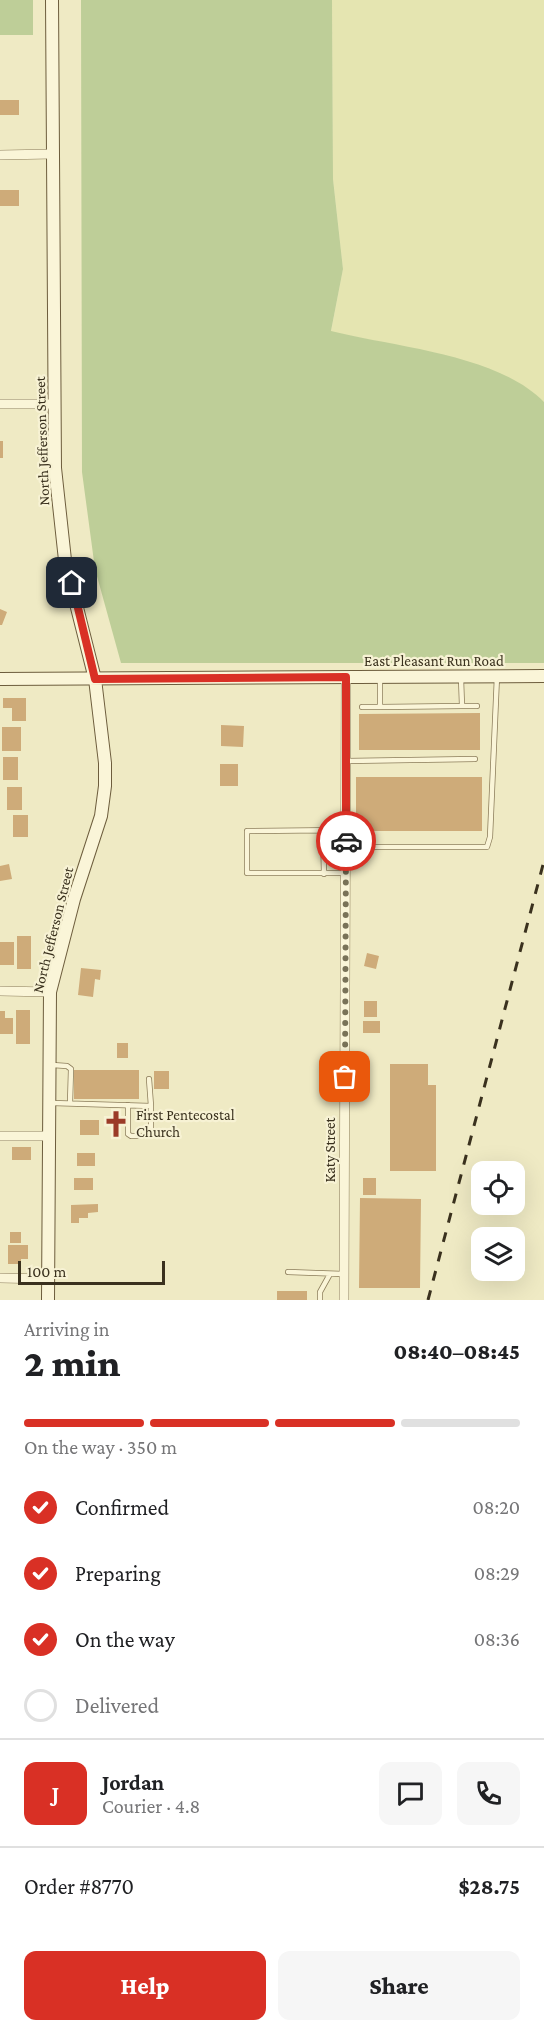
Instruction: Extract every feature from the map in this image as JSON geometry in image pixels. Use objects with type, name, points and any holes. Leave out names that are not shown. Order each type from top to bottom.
[{"type":"street","name":"North Jefferson Street","points":[[48,1300],[50,992],[74,899],[101,816],[105,763],[95,679],[63,544],[55,468],[52,0]]},
{"type":"street","points":[[0,155],[52,154]]},
{"type":"street","points":[[0,404],[55,404]]},
{"type":"street","name":"East Pleasant Run Road","points":[[0,679],[544,676]]},
{"type":"street","name":"Katy Street","points":[[344,1300],[346,677]]},
{"type":"street","points":[[0,991],[50,992]]},
{"type":"street","points":[[0,1136],[49,1136]]},
{"type":"street","points":[[0,1278],[48,1279]]},
{"type":"lane","points":[[461,676],[462,706]]},
{"type":"lane","points":[[346,847],[487,847],[490,837],[497,676]]},
{"type":"lane","points":[[380,677],[381,707]]},
{"type":"lane","points":[[362,707],[477,706]]},
{"type":"lane","points":[[346,761],[475,759]]},
{"type":"lane","points":[[346,830],[247,831],[247,873],[346,873]]},
{"type":"lane","points":[[323,831],[324,874]]},
{"type":"lane","points":[[50,1065],[69,1067],[70,1103]]},
{"type":"lane","points":[[128,1105],[130,1136],[151,1136],[149,1079]]},
{"type":"lane","points":[[49,1102],[151,1106]]},
{"type":"lane","points":[[288,1272],[344,1274]]},
{"type":"lane","points":[[320,1300],[320,1292],[330,1274]]},
{"type":"green space","points":[[0,0],[33,0],[33,35],[0,35]]},
{"type":"green space","points":[[81,0],[332,0],[333,179],[343,269],[331,331],[443,354],[473,363],[500,373],[524,386],[544,402],[544,663],[121,663],[95,569],[82,472]]},
{"type":"green space","points":[[332,0],[544,0],[544,402],[517,382],[487,369],[436,353],[331,332],[343,269],[333,179]]},
{"type":"building","points":[[0,100],[19,100],[19,115],[0,115]]},
{"type":"building","points":[[0,190],[19,190],[19,206],[0,206]]},
{"type":"building","points":[[0,441],[3,441],[3,458],[0,458]]},
{"type":"building","points":[[0,609],[7,612],[2,625],[0,625]]},
{"type":"building","points":[[3,698],[26,698],[26,721],[12,721],[12,708],[3,708]]},
{"type":"building","points":[[480,713],[480,750],[359,750],[359,714]]},
{"type":"building","points":[[221,725],[244,726],[243,747],[221,746]]},
{"type":"building","points":[[2,727],[21,727],[21,751],[2,751]]},
{"type":"building","points":[[3,757],[18,757],[18,780],[3,780]]},
{"type":"building","points":[[220,764],[238,764],[238,786],[220,786]]},
{"type":"building","points":[[356,777],[482,777],[482,831],[356,831]]},
{"type":"building","points":[[7,787],[22,787],[22,810],[7,810]]},
{"type":"building","points":[[13,815],[28,815],[28,837],[13,837]]},
{"type":"building","points":[[9,864],[12,879],[0,881],[0,866]]},
{"type":"building","points":[[17,936],[31,936],[31,969],[17,969]]},
{"type":"building","points":[[0,942],[14,942],[14,965],[0,965]]},
{"type":"building","points":[[367,953],[379,956],[376,969],[364,966]]},
{"type":"building","points":[[81,968],[101,970],[100,980],[95,979],[93,997],[78,995]]},
{"type":"building","points":[[364,1001],[377,1001],[377,1017],[364,1017]]},
{"type":"building","points":[[16,1010],[30,1010],[30,1044],[16,1044]]},
{"type":"building","points":[[0,1011],[5,1011],[5,1018],[13,1018],[13,1034],[0,1034]]},
{"type":"building","points":[[363,1021],[380,1021],[380,1033],[363,1033]]},
{"type":"building","points":[[117,1043],[128,1043],[128,1058],[117,1058]]},
{"type":"building","points":[[390,1064],[428,1064],[428,1085],[436,1085],[436,1171],[390,1171]]},
{"type":"building","points":[[74,1070],[139,1070],[139,1099],[74,1099]]},
{"type":"building","points":[[154,1071],[169,1071],[169,1089],[154,1089]]},
{"type":"building","points":[[80,1120],[99,1120],[99,1135],[80,1135]]},
{"type":"building","points":[[12,1147],[31,1147],[31,1160],[12,1160]]},
{"type":"building","points":[[77,1153],[95,1153],[95,1166],[77,1166]]},
{"type":"building","points":[[74,1178],[93,1178],[93,1190],[74,1190]]},
{"type":"building","points":[[363,1178],[376,1178],[376,1195],[363,1195]]},
{"type":"building","points":[[360,1198],[421,1199],[420,1288],[359,1288]]},
{"type":"building","points":[[98,1204],[98,1212],[88,1213],[88,1218],[79,1218],[79,1223],[71,1223],[71,1205]]},
{"type":"building","points":[[10,1232],[21,1232],[21,1243],[10,1243]]},
{"type":"building","points":[[8,1245],[28,1245],[28,1259],[21,1259],[21,1264],[8,1264]]},
{"type":"building","points":[[277,1291],[307,1291],[307,1300],[277,1300]]},
{"type":"railway","points":[[428,1300],[544,861]]},
{"type":"way so far","points":[[345,1077],[346,841]]},
{"type":"place","name":"First Pentecostal Church","points":[[116,1124]]},
{"type":"route","points":[[72,583],[95,679],[346,677],[346,841]]}]
